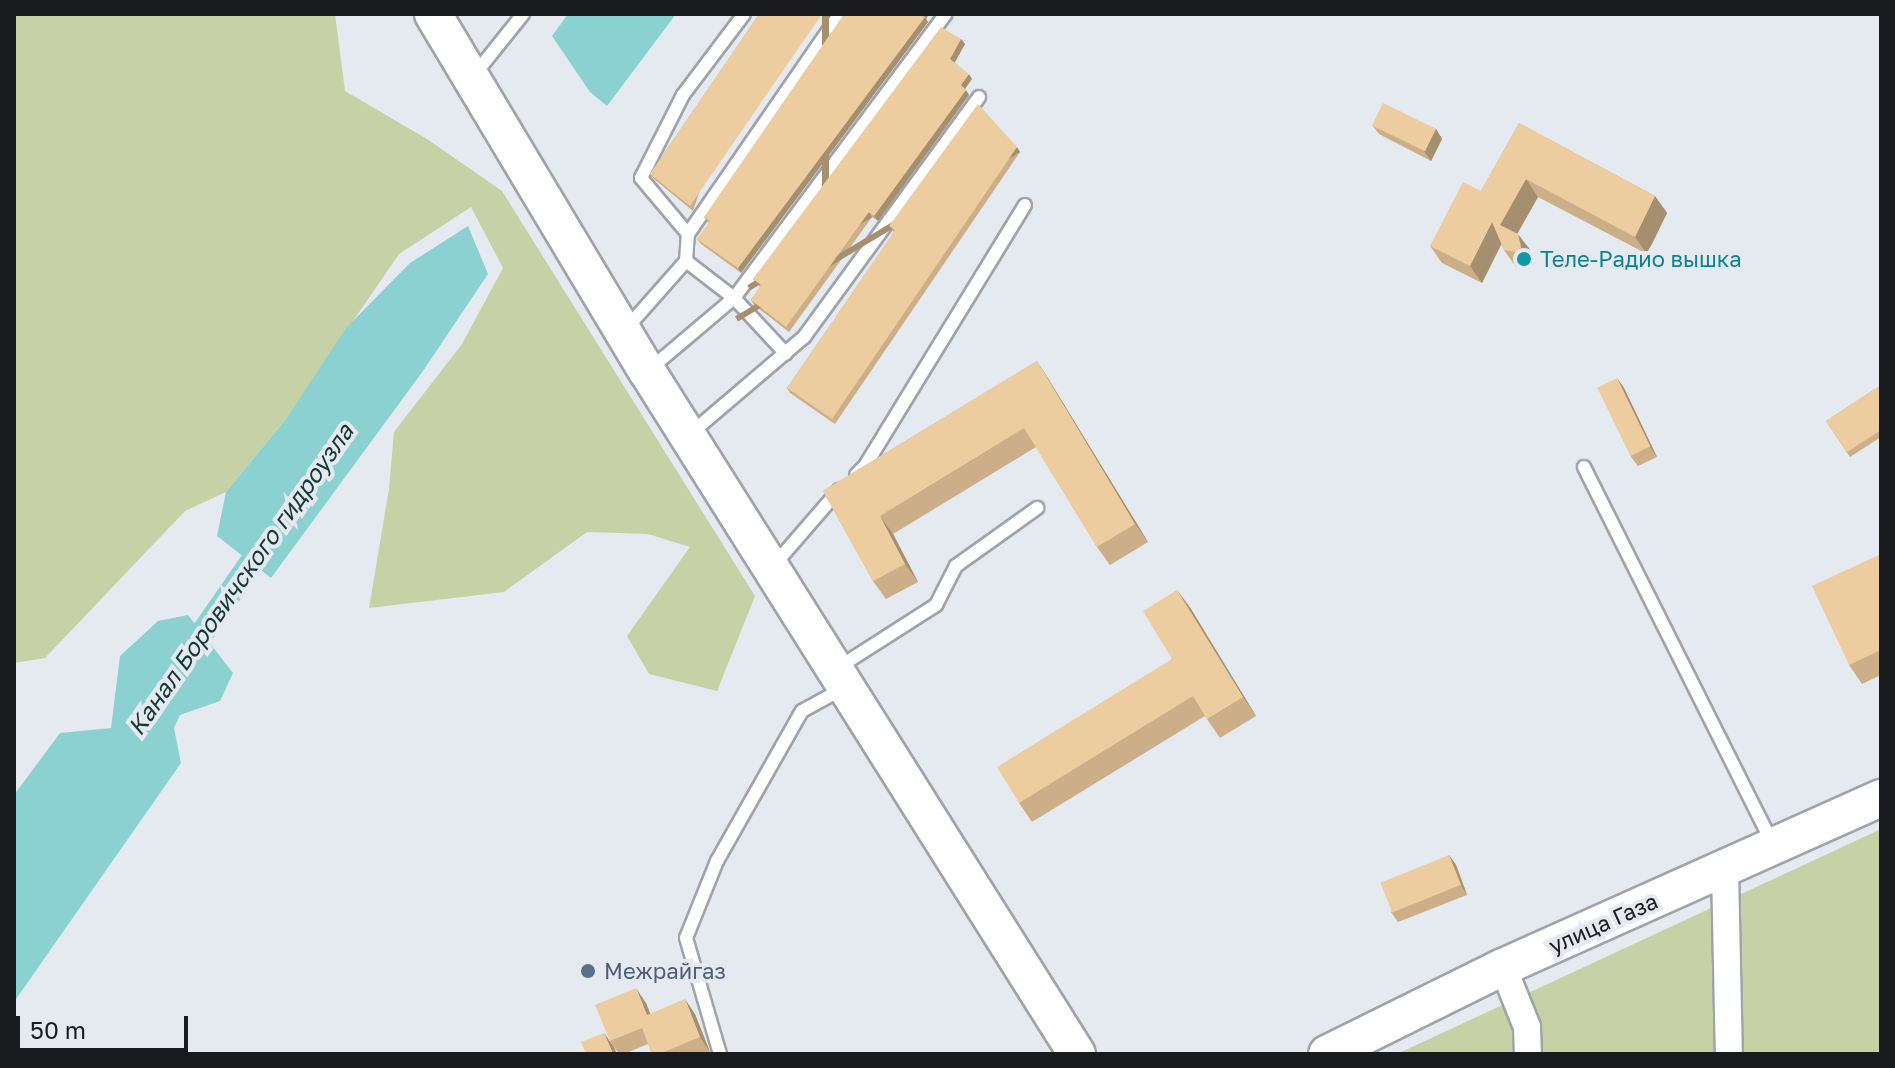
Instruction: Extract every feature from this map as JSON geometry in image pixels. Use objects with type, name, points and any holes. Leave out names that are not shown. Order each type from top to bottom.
[{"type":"main road","points":[[433,14],[647,371],[1077,1054]]},
{"type":"main road","name":"улица Газа","points":[[1327,1054],[1503,967],[1881,798]]},
{"type":"street","points":[[1725,869],[1729,1054]]},
{"type":"street","points":[[1503,967],[1527,1027],[1528,1054]]},
{"type":"lane","points":[[473,77],[523,14]]},
{"type":"lane","points":[[688,234],[641,178],[683,95],[744,14]]},
{"type":"lane","points":[[623,332],[686,261],[688,234],[840,14]]},
{"type":"lane","points":[[647,371],[734,298],[946,14]]},
{"type":"lane","points":[[688,436],[804,337],[979,97]]},
{"type":"lane","points":[[770,569],[822,506],[865,466],[1025,205]]},
{"type":"lane","points":[[686,261],[734,298],[786,354]]},
{"type":"lane","points":[[1584,467],[1774,847]]},
{"type":"lane","points":[[720,1054],[686,938],[717,861],[802,711],[936,605],[956,566],[1037,508]]},
{"type":"green space","points":[[14,14],[335,14],[345,91],[427,139],[502,191],[755,596],[717,691],[649,674],[627,636],[690,547],[648,534],[587,532],[504,592],[369,608],[389,489],[394,432],[462,344],[503,268],[471,207],[399,254],[286,419],[226,492],[185,511],[45,658],[14,663]]},
{"type":"green space","points":[[1881,829],[1881,1054],[1397,1054]]},
{"type":"water","points":[[568,14],[676,14],[607,106],[590,92],[552,36]]},
{"type":"water","points":[[468,226],[488,274],[423,371],[271,578],[217,536],[226,492],[286,419],[346,328],[410,263]]},
{"type":"water","points":[[188,615],[233,673],[220,701],[180,715],[174,728],[181,763],[14,1002],[14,795],[60,733],[111,728],[120,656],[158,621]]},
{"type":"building","points":[[759,14],[822,14],[690,206],[650,174]]},
{"type":"building","points":[[844,14],[922,14],[925,17],[738,268],[697,239],[710,221],[704,217]]},
{"type":"building","points":[[941,27],[961,39],[950,59],[969,74],[961,85],[966,90],[874,216],[869,212],[786,327],[751,300],[761,285],[753,279]]},
{"type":"building","points":[[1383,103],[1436,129],[1425,151],[1372,125]]},
{"type":"building","points":[[978,104],[1017,147],[832,419],[787,388],[895,230],[889,226]]},
{"type":"building","points":[[1519,123],[1655,196],[1635,237],[1526,179],[1500,225],[1518,234],[1521,247],[1516,252],[1504,250],[1492,222],[1470,266],[1430,246],[1463,182],[1481,191]]},
{"type":"building","points":[[1037,361],[1135,524],[1097,547],[1024,428],[880,516],[905,564],[873,581],[823,491]]},
{"type":"building","points":[[1617,378],[1650,446],[1631,456],[1597,388]]},
{"type":"building","points":[[1881,385],[1881,430],[1847,452],[1826,421]]},
{"type":"building","points":[[1881,554],[1881,650],[1849,665],[1812,586]]},
{"type":"building","points":[[1177,590],[1243,697],[1207,719],[1193,696],[1019,803],[997,767],[1172,659],[1143,611]]},
{"type":"building","points":[[1449,855],[1461,885],[1392,912],[1380,883]]},
{"type":"building","points":[[636,988],[647,1015],[685,999],[700,1037],[659,1054],[652,1054],[642,1028],[610,1041],[595,1005]]},
{"type":"building","points":[[604,1033],[613,1054],[586,1054],[581,1042]]},
{"type":"waterway","name":"Канал Боровичского гидроузла","points":[[185,658],[269,537]]},
{"type":"place","name":"Теле-Радио вышка","points":[[1524,259]]},
{"type":"place","name":"Межрайгаз","points":[[588,971]]}]
